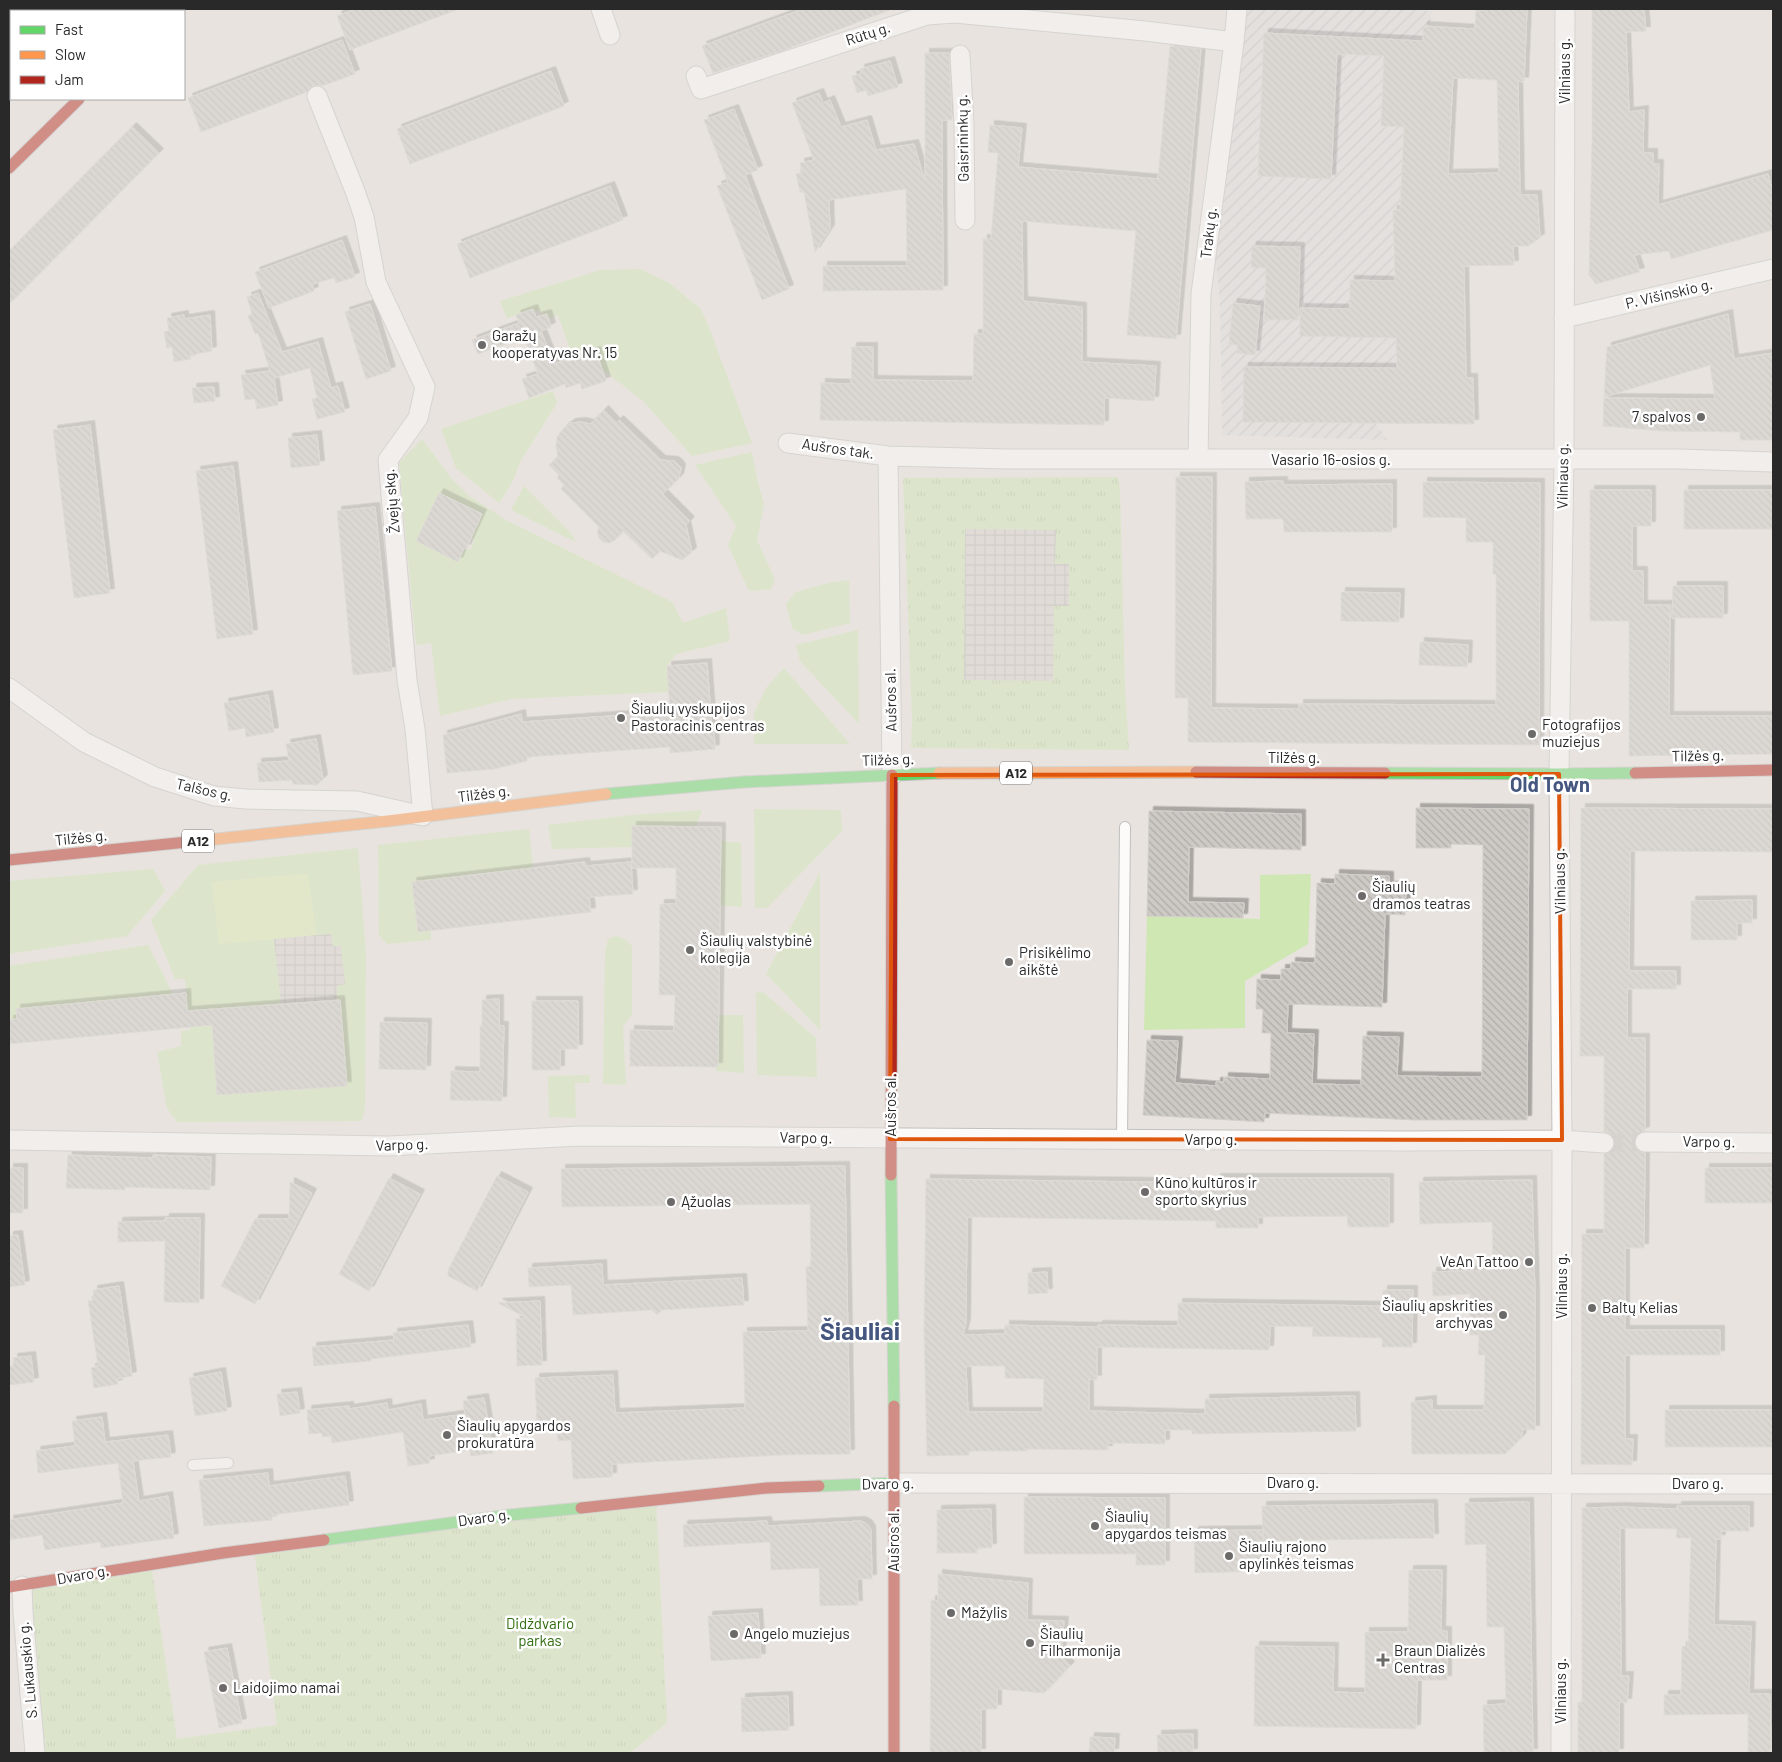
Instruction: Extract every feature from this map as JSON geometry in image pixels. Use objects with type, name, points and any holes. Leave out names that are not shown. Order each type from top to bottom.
[{"type":"main road","points":[[9,168],[78,100]]},
{"type":"main road","name":"Tilžės g.","points":[[9,860],[388,821],[643,790],[744,782],[892,775],[1120,772],[1559,774],[1773,770]]},
{"type":"main road","name":"Aušros al.","points":[[892,775],[890,1139],[894,1483],[894,1753]]},
{"type":"main road","name":"Dvaro g.","points":[[16,1587],[223,1553],[510,1515],[767,1488],[894,1483]]},
{"type":"street","points":[[600,9],[610,35]]},
{"type":"street","name":"Trakų g.","points":[[1198,459],[1202,294],[1237,9]]},
{"type":"street","name":"Vilniaus g.","points":[[1561,1753],[1562,1140],[1559,774],[1564,460],[1565,9]]},
{"type":"street","name":"Rūtų g.","points":[[696,76],[701,89],[927,15],[936,14],[955,13],[1063,23],[1234,42]]},
{"type":"street","name":"Gaisrininkų g.","points":[[960,55],[964,124],[965,220]]},
{"type":"street","name":"Žvejų skg.","points":[[317,96],[364,217],[376,282],[425,387],[418,418],[388,460],[407,680],[415,729],[424,816]]},
{"type":"street","name":"P. Višinskio g.","points":[[1564,318],[1773,269]]},
{"type":"street","name":"Aušros tak.","points":[[788,443],[888,456]]},
{"type":"street","name":"Vasario 16-osios g.","points":[[888,456],[1008,459],[1233,460],[1679,459],[1773,462]]},
{"type":"street","name":"Aušros al.","points":[[888,456],[892,775]]},
{"type":"street","name":"Talšos g.","points":[[9,688],[84,742],[155,778],[214,796],[246,799],[357,801],[424,816]]},
{"type":"street","name":"Varpo g.","points":[[9,1140],[389,1146],[580,1136],[1122,1140],[1562,1140],[1604,1143]]},
{"type":"street","name":"Varpo g.","points":[[1645,1142],[1773,1143]]},
{"type":"street","name":"Dvaro g.","points":[[894,1483],[1773,1484]]},
{"type":"street","name":"S. Lukauskio g.","points":[[16,1587],[23,1612],[35,1753]]},
{"type":"lane","points":[[1122,1140],[1125,827]]},
{"type":"lane","points":[[193,1465],[228,1463]]},
{"type":"highlighted area","points":[[1559,774],[1562,1140],[890,1139],[892,775]]},
{"type":"shaded area","points":[[1237,9],[1393,9],[1431,11],[1430,42],[1453,78],[1447,198],[1413,210],[1393,247],[1395,259],[1397,390],[1376,390],[1376,424],[1388,440],[1222,435],[1220,301],[1211,213]]},
{"type":"shaded area","points":[[965,529],[1056,530],[1055,564],[1069,564],[1069,606],[1054,606],[1053,681],[964,680]]},
{"type":"shaded area","points":[[331,934],[333,946],[341,946],[345,984],[337,986],[337,1000],[281,1004],[274,939]]},
{"type":"green space","points":[[640,269],[669,283],[701,309],[752,443],[692,456],[644,402],[602,369],[596,351],[573,358],[558,315],[544,320],[540,310],[534,312],[533,309],[507,318],[500,301],[601,270]]},
{"type":"green space","points":[[553,391],[557,403],[520,462],[513,481],[499,503],[456,468],[441,429]]},
{"type":"green space","points":[[422,439],[451,478],[469,496],[506,520],[672,602],[683,623],[726,608],[730,641],[676,654],[667,666],[669,692],[511,699],[440,716],[431,643],[416,645],[399,463]],"holes":[[[439,493],[482,514],[471,537],[475,540],[470,550],[464,548],[457,561],[416,541]]]},
{"type":"green space","points":[[752,452],[764,504],[757,540],[775,580],[771,589],[749,591],[728,545],[736,526],[695,465]]},
{"type":"green space","points":[[1118,477],[1120,489],[1125,687],[1129,750],[911,748],[912,721],[903,478]]},
{"type":"green space","points":[[524,486],[570,532],[576,542],[511,510]]},
{"type":"green space","points":[[849,580],[850,623],[802,635],[792,628],[786,604],[796,592],[828,583]]},
{"type":"green space","points":[[858,630],[859,724],[800,661],[796,645]]},
{"type":"green space","points":[[784,668],[850,744],[754,744],[754,713],[766,688]]},
{"type":"green space","points":[[754,809],[841,810],[842,831],[767,908],[755,908]]},
{"type":"green space","points":[[702,810],[696,827],[632,826],[632,847],[552,849],[548,825],[632,815]]},
{"type":"green space","points":[[529,829],[533,868],[418,932],[431,931],[431,940],[387,944],[379,935],[378,845]]},
{"type":"green space","points":[[721,841],[741,843],[742,907],[720,905]]},
{"type":"green space","points":[[358,848],[366,955],[365,1107],[362,1121],[177,1122],[167,1108],[157,1052],[181,1046],[181,1031],[190,1030],[185,979],[175,979],[151,920],[198,865]]},
{"type":"green space","points":[[153,869],[165,891],[127,936],[9,954],[9,881]]},
{"type":"green space","points":[[820,872],[820,1030],[766,974]]},
{"type":"green space","points":[[308,874],[316,935],[219,944],[212,882]]},
{"type":"green space","points":[[1311,874],[1308,944],[1245,981],[1245,1028],[1144,1030],[1147,916],[1260,919],[1260,875]]},
{"type":"green space","points":[[616,936],[625,939],[632,946],[632,1014],[623,1027],[626,1085],[603,1084],[605,952],[608,939]]},
{"type":"green space","points":[[148,945],[173,994],[16,1009],[17,1019],[9,1020],[9,966]]},
{"type":"green space","points":[[763,992],[816,1038],[817,1077],[757,1075],[756,993]]},
{"type":"green space","points":[[719,1015],[743,1015],[744,1073],[716,1071],[716,1067],[718,1067]]},
{"type":"green space","points":[[589,1075],[590,1083],[575,1083],[576,1118],[549,1117],[548,1076]]},
{"type":"green space","name":"Didždvario parkas","points":[[656,1499],[667,1723],[630,1753],[35,1753],[22,1586],[151,1564],[177,1739],[277,1725],[254,1549]]},
{"type":"building","points":[[356,9],[456,10],[350,50],[337,16]]},
{"type":"building","points":[[803,9],[890,10],[782,51],[713,73],[702,46]]},
{"type":"building","points":[[1487,9],[1527,9],[1524,82],[1518,81],[1520,195],[1537,195],[1540,238],[1528,246],[1513,246],[1514,265],[1464,266],[1466,378],[1473,378],[1474,424],[1243,422],[1244,367],[1397,368],[1396,338],[1300,336],[1300,308],[1350,309],[1350,280],[1395,281],[1393,210],[1400,210],[1404,127],[1381,126],[1384,56],[1337,54],[1331,179],[1258,176],[1264,33],[1423,41],[1423,26],[1475,29],[1476,10],[1487,11]],"holes":[[[1453,78],[1497,80],[1499,173],[1448,174]]]},
{"type":"building","points":[[1592,9],[1644,9],[1646,31],[1626,32],[1629,112],[1644,110],[1643,153],[1653,153],[1653,164],[1659,164],[1658,205],[1768,174],[1773,193],[1773,230],[1671,259],[1669,251],[1634,255],[1640,272],[1596,284],[1589,275],[1592,143]]},
{"type":"building","points":[[342,40],[355,74],[322,86],[313,85],[307,92],[201,132],[188,98]]},
{"type":"building","points":[[1170,46],[1201,49],[1176,339],[1127,335],[1136,231],[1022,221],[1023,301],[1082,307],[1082,362],[1156,366],[1154,401],[1104,398],[1104,425],[820,420],[821,383],[851,384],[852,347],[873,347],[873,380],[973,381],[974,334],[983,334],[983,239],[991,239],[998,153],[988,152],[990,125],[1022,128],[1018,167],[1158,179]]},
{"type":"building","points":[[925,53],[949,53],[952,120],[942,120],[943,290],[823,291],[823,266],[907,266],[906,189],[829,200],[830,229],[815,252],[804,192],[800,192],[796,174],[802,173],[800,163],[814,160],[792,103],[819,93],[823,103],[830,100],[841,127],[867,120],[876,150],[914,144],[924,179]]},
{"type":"building","points":[[890,61],[898,87],[868,96],[866,90],[857,93],[852,76],[861,74],[860,69]]},
{"type":"building","points":[[551,71],[564,106],[410,164],[397,129]]},
{"type":"building","points":[[734,109],[758,170],[745,175],[789,289],[762,300],[717,186],[728,182],[704,120]]},
{"type":"building","points":[[132,127],[159,153],[9,304],[9,251]]},
{"type":"building","points":[[610,186],[623,220],[470,278],[457,244]]},
{"type":"building","points":[[342,240],[355,277],[336,283],[334,278],[312,284],[314,291],[269,308],[255,272]]},
{"type":"building","points":[[1252,246],[1300,247],[1298,320],[1264,320],[1266,268],[1251,268]]},
{"type":"building","points":[[258,293],[282,352],[318,342],[331,388],[338,386],[345,412],[317,419],[312,399],[317,398],[310,368],[274,378],[278,405],[257,409],[255,399],[245,400],[241,375],[270,371],[258,333],[255,334],[248,316],[252,314],[247,297]]},
{"type":"building","points":[[1233,303],[1260,306],[1255,355],[1237,353],[1238,345],[1229,344]]},
{"type":"building","points":[[370,304],[391,371],[366,379],[345,312]]},
{"type":"building","points":[[533,309],[536,317],[547,314],[551,327],[541,331],[554,364],[596,351],[606,381],[582,389],[580,383],[566,388],[565,384],[529,398],[522,379],[538,374],[524,337],[478,354],[472,340],[519,323],[516,315]]},
{"type":"building","points":[[1728,314],[1734,359],[1773,353],[1773,440],[1740,440],[1740,432],[1663,431],[1603,426],[1604,398],[1715,399],[1710,365],[1604,397],[1607,347]]},
{"type":"building","points":[[184,315],[184,319],[210,315],[212,351],[190,355],[191,359],[174,362],[172,347],[167,348],[164,332],[169,331],[167,318]]},
{"type":"building","points":[[214,387],[215,401],[194,403],[192,388]]},
{"type":"building","points":[[604,410],[616,423],[619,420],[661,460],[674,461],[681,468],[679,478],[663,494],[690,521],[686,525],[692,552],[682,560],[660,551],[652,559],[623,531],[614,541],[609,543],[603,542],[597,533],[599,527],[561,489],[564,485],[557,478],[559,475],[549,465],[558,457],[557,437],[571,423],[581,422],[590,424]]},
{"type":"building","points":[[90,425],[110,593],[74,598],[53,430]]},
{"type":"building","points":[[317,435],[320,465],[291,468],[288,438]]},
{"type":"building","points":[[233,466],[253,634],[217,639],[196,471]]},
{"type":"building","points":[[1176,477],[1212,477],[1211,708],[1299,709],[1299,704],[1496,705],[1496,574],[1493,574],[1493,542],[1466,542],[1466,518],[1423,517],[1423,482],[1540,483],[1539,745],[1188,742],[1188,698],[1175,698]]},
{"type":"building","points":[[1283,481],[1283,485],[1392,484],[1392,532],[1284,532],[1283,519],[1246,519],[1245,482]]},
{"type":"building","points":[[1590,490],[1651,490],[1651,526],[1632,526],[1632,571],[1643,571],[1643,605],[1670,605],[1669,716],[1773,716],[1773,754],[1629,756],[1629,621],[1590,621]]},
{"type":"building","points":[[1684,490],[1773,490],[1773,529],[1684,529]]},
{"type":"building","points":[[439,493],[482,514],[458,562],[416,541]]},
{"type":"building","points":[[375,507],[392,671],[353,675],[337,511]]},
{"type":"building","points":[[1673,586],[1723,586],[1723,618],[1672,618]]},
{"type":"building","points":[[1341,592],[1400,593],[1399,622],[1341,621]]},
{"type":"building","points":[[1420,642],[1468,645],[1467,667],[1419,665]]},
{"type":"building","name":"Šiaulių vyskupijos Pastoracinis centras","points":[[707,663],[715,749],[670,753],[670,747],[527,757],[527,761],[494,769],[447,773],[443,735],[521,714],[522,722],[670,712],[667,666]]},
{"type":"building","points":[[268,695],[274,732],[246,737],[245,728],[229,731],[224,703]]},
{"type":"building","points":[[316,739],[323,779],[317,785],[293,784],[292,780],[259,782],[257,763],[289,761],[286,744]]},
{"type":"building","points":[[1416,808],[1529,809],[1527,1120],[1414,1120],[1265,1113],[1264,1122],[1143,1115],[1147,1040],[1178,1041],[1175,1083],[1216,1086],[1216,1082],[1224,1082],[1224,1077],[1270,1079],[1271,1033],[1262,1033],[1263,1009],[1256,1009],[1257,979],[1281,980],[1281,969],[1291,969],[1291,962],[1315,963],[1317,883],[1335,884],[1335,874],[1389,876],[1389,886],[1406,886],[1405,915],[1385,914],[1382,1007],[1288,1004],[1287,1033],[1314,1034],[1312,1084],[1361,1085],[1363,1036],[1399,1037],[1397,1076],[1482,1077],[1483,845],[1451,844],[1451,848],[1416,848]]},
{"type":"building","points":[[1581,808],[1773,809],[1773,852],[1630,851],[1629,971],[1676,971],[1676,989],[1627,989],[1627,1038],[1645,1038],[1645,1131],[1639,1133],[1634,1141],[1636,1148],[1640,1152],[1645,1153],[1644,1248],[1625,1248],[1625,1330],[1720,1330],[1720,1355],[1625,1355],[1625,1439],[1633,1439],[1632,1465],[1581,1464],[1582,1234],[1604,1234],[1604,1154],[1613,1150],[1615,1143],[1611,1134],[1604,1132],[1604,1056],[1580,1056]]},
{"type":"building","points":[[1149,811],[1301,814],[1301,850],[1189,847],[1188,902],[1244,903],[1243,918],[1147,916]]},
{"type":"building","name":"Šiaulių valstybinė kolegija","points":[[632,826],[721,827],[718,1067],[630,1066],[630,1030],[674,1031],[675,995],[659,995],[660,904],[676,904],[676,868],[632,868]]},
{"type":"building","points":[[585,862],[586,866],[631,862],[633,894],[589,897],[591,912],[418,932],[412,882]]},
{"type":"building","points":[[1752,900],[1752,923],[1737,923],[1737,940],[1691,940],[1691,901]]},
{"type":"building","points":[[186,993],[187,1011],[340,1000],[347,1086],[217,1095],[212,1025],[9,1044],[9,1020],[17,1019],[16,1009]]},
{"type":"building","points":[[499,999],[499,1026],[504,1026],[502,1101],[450,1100],[451,1071],[480,1072],[482,1000]]},
{"type":"building","points":[[532,1001],[578,1001],[578,1049],[560,1049],[560,1070],[532,1070]]},
{"type":"building","points":[[380,1022],[427,1023],[426,1070],[379,1069]]},
{"type":"building","points":[[68,1155],[153,1158],[153,1155],[211,1157],[210,1190],[125,1187],[125,1190],[66,1188]]},
{"type":"building","points":[[845,1166],[850,1454],[782,1455],[612,1464],[612,1477],[573,1479],[571,1440],[558,1441],[557,1425],[537,1426],[535,1378],[613,1375],[615,1413],[745,1408],[743,1332],[808,1331],[806,1267],[811,1266],[810,1204],[562,1207],[561,1169]]},
{"type":"building","points":[[9,1168],[23,1168],[23,1213],[9,1213]]},
{"type":"building","points":[[1705,1168],[1773,1168],[1773,1203],[1705,1203]]},
{"type":"building","points":[[497,1176],[528,1192],[477,1291],[448,1276],[448,1270]]},
{"type":"building","points":[[389,1178],[420,1194],[369,1291],[339,1274]]},
{"type":"building","points":[[1216,1178],[1389,1178],[1389,1227],[1348,1227],[1347,1216],[1258,1217],[1258,1228],[1216,1228],[1216,1221],[967,1217],[966,1323],[963,1335],[1005,1334],[1005,1325],[1178,1326],[1178,1303],[1383,1306],[1383,1290],[1413,1290],[1412,1347],[1382,1347],[1382,1338],[1312,1336],[1313,1327],[1270,1326],[1269,1350],[1097,1347],[1097,1380],[1089,1379],[1089,1411],[1205,1414],[1205,1399],[1355,1396],[1356,1431],[1192,1434],[1192,1430],[1165,1430],[1165,1444],[1107,1443],[1108,1450],[1027,1449],[1027,1451],[969,1451],[969,1455],[927,1456],[924,1332],[926,1179],[1216,1183]],"holes":[[[966,1366],[1005,1366],[1005,1378],[1044,1379],[1043,1412],[968,1412]]]},
{"type":"building","points":[[1532,1180],[1535,1296],[1535,1430],[1523,1429],[1521,1438],[1505,1454],[1412,1454],[1411,1402],[1432,1400],[1432,1410],[1484,1410],[1485,1355],[1478,1355],[1479,1335],[1470,1335],[1470,1294],[1433,1296],[1432,1272],[1493,1270],[1492,1222],[1420,1224],[1419,1182]]},
{"type":"building","points":[[290,1182],[312,1193],[255,1304],[221,1286],[255,1219],[289,1219]]},
{"type":"building","points":[[165,1218],[200,1218],[199,1303],[164,1302],[165,1241],[118,1242],[118,1222],[165,1221]]},
{"type":"building","points":[[18,1235],[25,1285],[9,1287],[9,1236]]},
{"type":"building","points":[[602,1264],[603,1285],[742,1278],[744,1305],[662,1310],[657,1315],[652,1310],[573,1315],[571,1285],[529,1287],[528,1268]]},
{"type":"building","points":[[1047,1272],[1048,1293],[1028,1294],[1028,1273]]},
{"type":"building","points":[[119,1286],[132,1376],[117,1379],[118,1384],[94,1388],[91,1368],[98,1366],[88,1301],[94,1300],[93,1290]]},
{"type":"building","points":[[540,1301],[542,1365],[517,1366],[516,1319],[527,1318],[498,1303]]},
{"type":"building","points":[[468,1325],[471,1347],[371,1359],[371,1361],[314,1366],[312,1347],[394,1340],[393,1333]]},
{"type":"building","points":[[31,1356],[34,1382],[9,1385],[9,1366],[14,1366],[13,1358]]},
{"type":"building","points":[[221,1372],[227,1411],[195,1416],[189,1378]]},
{"type":"building","points":[[297,1392],[300,1413],[280,1416],[277,1394]]},
{"type":"building","points":[[484,1398],[493,1453],[471,1456],[470,1450],[429,1456],[430,1463],[408,1466],[403,1432],[332,1443],[331,1436],[322,1437],[322,1433],[309,1434],[307,1410],[349,1406],[349,1409],[387,1403],[388,1410],[421,1404],[423,1420],[465,1414],[463,1401]]},
{"type":"building","points":[[1665,1410],[1773,1410],[1773,1447],[1665,1447]]},
{"type":"building","points":[[102,1417],[105,1442],[168,1435],[171,1457],[133,1461],[139,1501],[168,1496],[174,1538],[101,1548],[100,1542],[45,1550],[42,1535],[9,1540],[9,1520],[123,1503],[118,1463],[38,1473],[36,1451],[75,1446],[72,1421]]},
{"type":"building","points":[[268,1473],[269,1486],[345,1476],[349,1505],[272,1515],[272,1520],[204,1526],[199,1480]]},
{"type":"building","name":"Šiaulių apygardos teismas","points":[[1024,1497],[1165,1498],[1165,1565],[1136,1565],[1136,1554],[1024,1554]]},
{"type":"building","points":[[1529,1502],[1533,1753],[1484,1753],[1483,1705],[1506,1704],[1504,1627],[1487,1627],[1486,1544],[1465,1545],[1465,1503]]},
{"type":"building","points":[[1433,1504],[1434,1538],[1263,1541],[1262,1506]]},
{"type":"building","points":[[1677,1506],[1749,1506],[1749,1531],[1721,1531],[1721,1539],[1716,1539],[1714,1625],[1751,1626],[1749,1694],[1770,1694],[1771,1753],[1748,1753],[1748,1714],[1664,1715],[1664,1695],[1681,1695],[1682,1646],[1688,1647],[1691,1538],[1676,1538],[1677,1529],[1620,1528],[1621,1676],[1629,1676],[1627,1703],[1619,1702],[1619,1753],[1578,1753],[1578,1702],[1582,1702],[1582,1508],[1677,1509]]},
{"type":"building","points":[[991,1509],[992,1548],[977,1548],[977,1553],[937,1553],[937,1510]]},
{"type":"building","points":[[767,1521],[768,1526],[861,1521],[867,1524],[871,1530],[872,1579],[857,1579],[858,1605],[820,1606],[819,1568],[771,1570],[770,1542],[684,1547],[683,1525]]},
{"type":"building","name":"Šiaulių rajono apylinkės teismas","points":[[1263,1530],[1264,1571],[1195,1573],[1194,1531]]},
{"type":"building","points":[[1409,1570],[1442,1570],[1441,1631],[1447,1631],[1447,1680],[1417,1680],[1416,1729],[1254,1726],[1255,1646],[1334,1647],[1333,1692],[1365,1693],[1365,1632],[1408,1632]]},
{"type":"building","points":[[938,1574],[1028,1583],[1027,1620],[1064,1621],[1061,1655],[1070,1666],[1044,1693],[997,1689],[997,1709],[981,1709],[981,1753],[930,1753],[931,1600],[938,1601]]},
{"type":"building","name":"Angelo muziejus","points":[[758,1613],[761,1658],[711,1661],[708,1616]]},
{"type":"building","name":"Laidojimo namai","points":[[227,1648],[242,1723],[219,1728],[204,1652]]},
{"type":"building","points":[[788,1696],[789,1730],[742,1732],[741,1698]]},
{"type":"building","points":[[1193,1734],[1193,1753],[1158,1753],[1157,1735]]},
{"type":"building","points":[[1090,1737],[1115,1738],[1114,1753],[1089,1753]]},
{"type":"tunnel","points":[[1604,1143],[1645,1142]]},
{"type":"traffic: fast","points":[[606,794],[744,782],[939,773]]},
{"type":"traffic: fast","points":[[1385,773],[1635,773]]},
{"type":"traffic: fast","points":[[891,1175],[894,1406]]},
{"type":"traffic: fast","points":[[819,1486],[894,1483]]},
{"type":"traffic: fast","points":[[324,1540],[510,1515],[581,1508]]},
{"type":"traffic: slow","points":[[939,773],[1196,772]]},
{"type":"traffic: slow","points":[[207,840],[388,821],[606,794]]},
{"type":"traffic: jam","points":[[9,168],[78,100]]},
{"type":"traffic: jam","points":[[1635,773],[1773,770]]},
{"type":"traffic: jam","points":[[1196,772],[1385,773]]},
{"type":"traffic: jam","points":[[891,1175],[892,775]]},
{"type":"traffic: jam","points":[[9,860],[207,840]]},
{"type":"traffic: jam","points":[[894,1406],[894,1753]]},
{"type":"traffic: jam","points":[[581,1508],[767,1488],[819,1486]]},
{"type":"traffic: jam","points":[[9,1587],[223,1553],[324,1540]]},
{"type":"place","name":"Garažų kooperatyvas Nr. 15","points":[[482,345]]},
{"type":"place","name":"7 spalvos","points":[[1701,417]]},
{"type":"place","name":"Šiaulių vyskupijos Pastoracinis centras","points":[[621,718]]},
{"type":"place","name":"Fotografijos muziejus","points":[[1532,734]]},
{"type":"place","name":"Šiaulių dramos teatras","points":[[1362,896]]},
{"type":"place","name":"Šiaulių valstybinė kolegija","points":[[690,950]]},
{"type":"place","name":"Prisikėlimo aikštė","points":[[1009,962]]},
{"type":"place","name":"Kūno kultūros ir sporto skyrius","points":[[1145,1192]]},
{"type":"place","name":"Ąžuolas","points":[[671,1202]]},
{"type":"place","name":"VeAn Tattoo","points":[[1529,1262]]},
{"type":"place","name":"Baltų Kelias","points":[[1592,1308]]},
{"type":"place","name":"Šiaulių apskrities archyvas","points":[[1503,1315]]},
{"type":"place","name":"Šiaulių apygardos prokuratūra","points":[[447,1435]]},
{"type":"place","name":"Šiaulių apygardos teismas","points":[[1095,1526]]},
{"type":"place","name":"Šiaulių rajono apylinkės teismas","points":[[1229,1556]]},
{"type":"place","name":"Mažylis","points":[[951,1613]]},
{"type":"place","name":"Angelo muziejus","points":[[734,1634]]},
{"type":"place","name":"Šiaulių Filharmonija","points":[[1030,1643]]},
{"type":"place","name":"Braun Dializės Centras","points":[[1383,1660]]},
{"type":"place","name":"Laidojimo namai","points":[[223,1688]]},
{"type":"district","name":"Old Town","points":[[1550,785]]},
{"type":"district","name":"Šiauliai","points":[[860,1331]]}]
